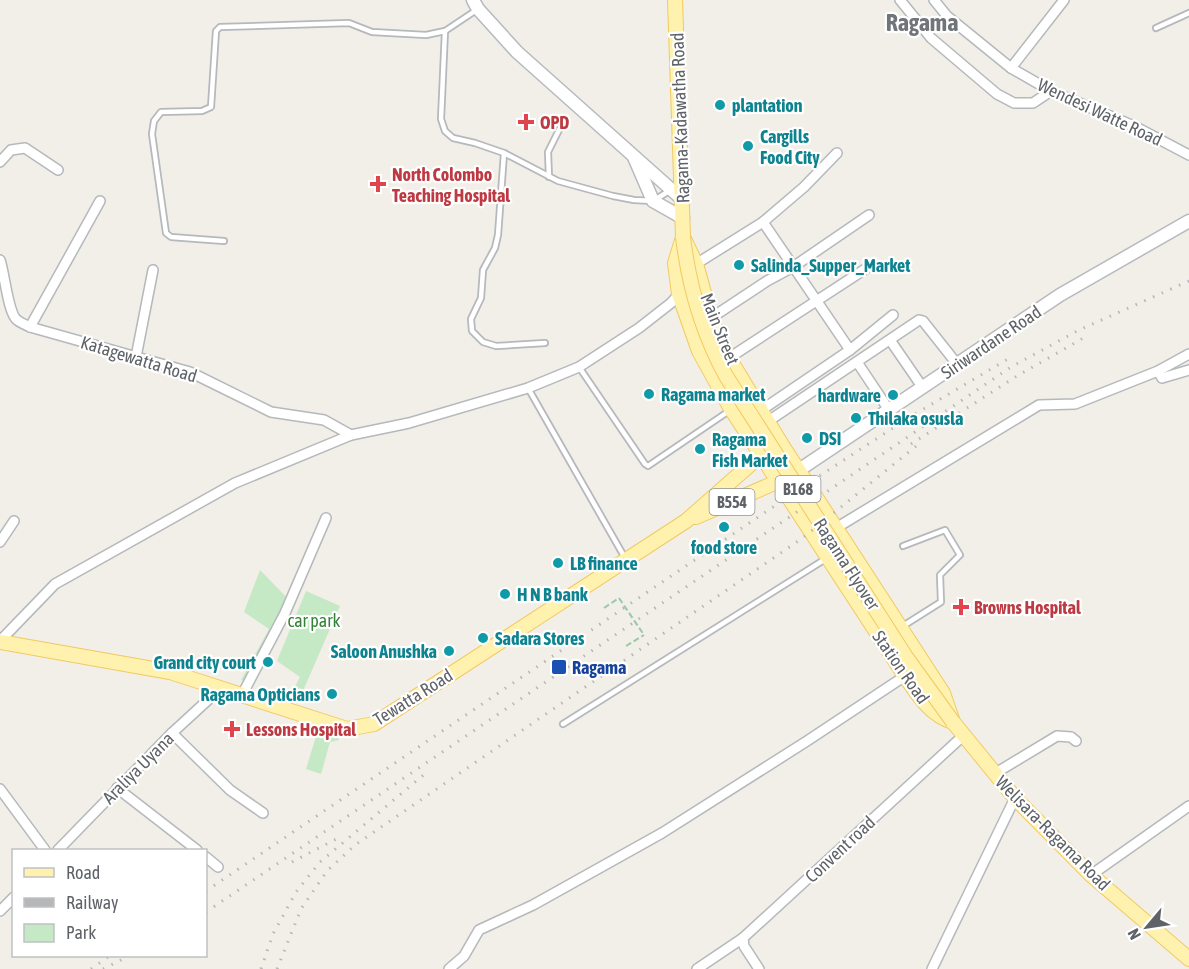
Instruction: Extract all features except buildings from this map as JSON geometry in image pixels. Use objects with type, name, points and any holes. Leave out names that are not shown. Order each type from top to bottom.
[{"type":"main road","name":"Ragama-Kadawatha Road","points":[[675,0],[683,237]]},
{"type":"main road","name":"Main Street","points":[[683,237],[696,264],[711,318],[729,358],[780,442],[943,693],[953,722]]},
{"type":"main road","name":"B168","points":[[683,237],[675,263],[679,294],[699,351],[731,409],[779,483]]},
{"type":"main road","name":"Ragama Flyover","points":[[683,237],[689,278],[696,304],[712,348],[726,376],[898,645],[953,722]]},
{"type":"main road","name":"Tewatta Road","points":[[0,642],[170,672],[347,729],[374,724],[686,521],[761,455],[780,442]]},
{"type":"main road","name":"Tewatta Road","points":[[686,521],[779,483],[799,470]]},
{"type":"main road","name":"Station Road","points":[[779,483],[924,704],[945,720],[953,722]]},
{"type":"main road","name":"Welisara-Ragama Road","points":[[953,722],[1015,798],[1091,874],[1189,959]]},
{"type":"street","points":[[900,0],[932,38],[997,94],[1014,103],[1033,103],[1051,91]]},
{"type":"street","name":"Wendesi Watte Road","points":[[934,0],[947,16],[1011,68],[1051,91],[1136,127],[1189,155]]},
{"type":"street","points":[[1011,68],[1064,0]]},
{"type":"street","points":[[475,4],[517,52],[683,200]]},
{"type":"street","points":[[0,162],[10,150],[25,148],[58,170]]},
{"type":"street","points":[[632,153],[653,201],[682,218]]},
{"type":"street","points":[[696,264],[764,222],[804,187],[837,153]]},
{"type":"street","points":[[30,327],[100,201]]},
{"type":"street","points":[[711,318],[767,281],[794,267],[869,215]]},
{"type":"street","name":"Siriwardane Road","points":[[799,470],[1060,296],[1189,221]]},
{"type":"street","points":[[764,222],[850,350]]},
{"type":"street","name":"Katagewatta Road","points":[[0,260],[5,276],[9,306],[16,319],[30,327],[189,372],[271,412],[324,420],[351,435]]},
{"type":"street","points":[[729,358],[873,264]]},
{"type":"street","points":[[136,357],[153,270]]},
{"type":"street","points":[[0,642],[55,584],[235,483],[351,435],[409,423],[528,388],[579,366],[639,328],[679,294]]},
{"type":"street","points":[[764,416],[893,315]]},
{"type":"street","points":[[764,416],[857,362],[919,320],[923,321],[957,364]]},
{"type":"street","points":[[890,340],[923,388]]},
{"type":"street","points":[[836,528],[1039,405],[1075,404],[1158,371],[1189,354]]},
{"type":"street","points":[[857,362],[889,410]]},
{"type":"street","points":[[1158,371],[1162,378],[1189,370]]},
{"type":"street","points":[[242,695],[285,614],[326,518]]},
{"type":"street","points":[[0,542],[14,521]]},
{"type":"street","points":[[449,969],[464,956],[479,930],[533,905],[662,833],[904,676]]},
{"type":"street","name":"Araliya Uyana","points":[[59,849],[172,733],[221,688]]},
{"type":"street","points":[[172,733],[230,790],[263,813]]},
{"type":"street","name":"Convent road","points":[[697,969],[743,938],[964,735]]},
{"type":"street","points":[[994,774],[1057,736],[1071,737],[1076,741]]},
{"type":"street","points":[[117,788],[196,849]]},
{"type":"street","points":[[0,789],[44,849]]},
{"type":"street","points":[[932,969],[1015,798]]},
{"type":"street","points":[[1091,874],[1189,806]]},
{"type":"street","points":[[207,858],[218,867]]},
{"type":"street","points":[[0,911],[12,899]]},
{"type":"street","points":[[743,938],[744,946],[759,969]]},
{"type":"lane","points":[[224,241],[171,237],[166,233],[152,134],[154,121],[161,112],[202,111],[211,107],[216,31],[220,27],[349,23],[372,32],[426,34],[445,32],[475,4]]},
{"type":"lane","points":[[1156,28],[1189,12]]},
{"type":"lane","points":[[445,32],[441,119],[446,131],[453,138],[504,153],[549,177],[613,196],[653,201],[672,190]]},
{"type":"lane","points":[[549,177],[548,152],[559,130]]},
{"type":"lane","points":[[504,153],[498,235],[495,248],[483,270],[481,298],[471,319],[472,331],[483,342],[496,346],[545,343]]},
{"type":"lane","points":[[579,366],[648,466],[731,409]]},
{"type":"lane","points":[[528,388],[626,560]]},
{"type":"lane","points":[[900,627],[941,602],[940,575],[960,555],[945,530],[903,546]]},
{"type":"lane","points":[[562,724],[827,558]]},
{"type":"path","points":[[604,608],[619,598],[644,635],[626,646]]},
{"type":"green space","name":"car park","points":[[260,570],[290,601],[246,682],[241,680],[269,629],[244,612]]},
{"type":"green space","name":"car park","points":[[306,591],[340,606],[299,700],[289,698],[300,677],[277,661]]},
{"type":"green space","points":[[321,727],[337,735],[339,740],[330,742],[321,774],[306,769]]},
{"type":"railway","points":[[207,911],[1011,367],[1079,330],[1189,281]]},
{"type":"railway","points":[[911,444],[1017,376],[1087,336]]},
{"type":"railway","points":[[207,890],[807,484],[910,417],[1013,356]]},
{"type":"railway","points":[[277,969],[301,909],[327,871],[355,845],[804,537],[920,443]]},
{"type":"railway","points":[[261,969],[273,934],[296,892],[320,862],[427,772]]},
{"type":"railway","points":[[292,862],[342,836]]},
{"type":"railway","points":[[91,969],[108,957]]},
{"type":"railway","points":[[103,969],[127,957]]},
{"type":"place","name":"plantation","points":[[720,105]]},
{"type":"place","name":"OPD","points":[[526,122]]},
{"type":"place","name":"Cargills Food City","points":[[748,146]]},
{"type":"place","name":"North Colombo Teaching Hospital","points":[[378,184]]},
{"type":"place","name":"Salinda_Supper_Market","points":[[739,265]]},
{"type":"place","name":"Ragama market","points":[[649,394]]},
{"type":"place","name":"hardware","points":[[893,395]]},
{"type":"place","name":"Thilaka osusla","points":[[856,418]]},
{"type":"place","name":"DSI","points":[[807,438]]},
{"type":"place","name":"Ragama Fish Market","points":[[700,449]]},
{"type":"place","name":"food store","points":[[724,527]]},
{"type":"place","name":"LB finance","points":[[558,563]]},
{"type":"place","name":"H N B bank","points":[[505,594]]},
{"type":"place","name":"Browns Hospital","points":[[961,607]]},
{"type":"place","name":"Sadara Stores","points":[[483,638]]},
{"type":"place","name":"Saloon Anushka","points":[[449,651]]},
{"type":"place","name":"Grand city court","points":[[268,662]]},
{"type":"place","name":"Ragama","points":[[559,667]]},
{"type":"place","name":"Ragama Opticians","points":[[332,694]]},
{"type":"place","name":"Lessons Hospital","points":[[232,729]]},
{"type":"district","name":"Ragama","points":[[922,22]]}]
